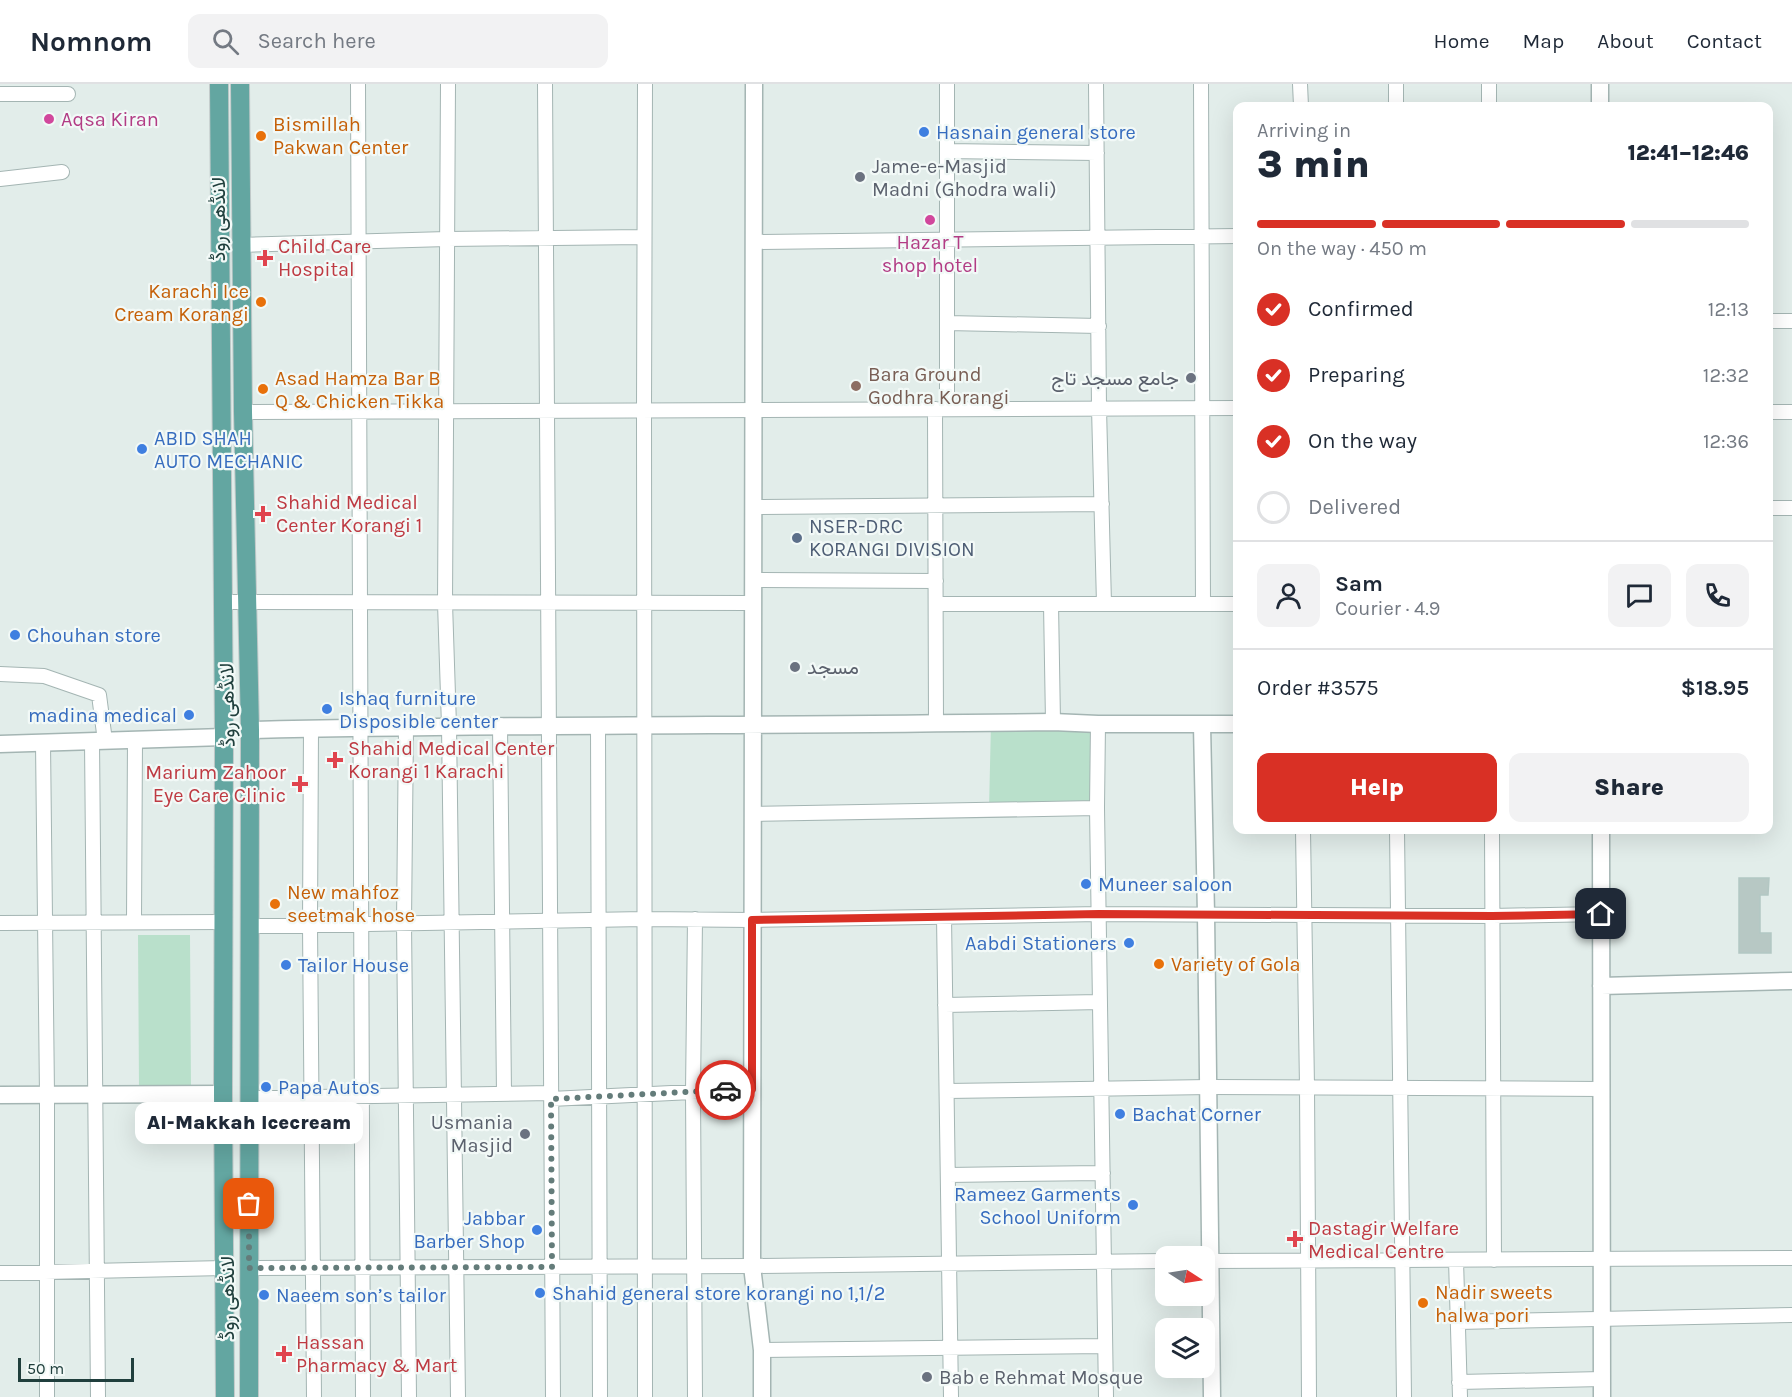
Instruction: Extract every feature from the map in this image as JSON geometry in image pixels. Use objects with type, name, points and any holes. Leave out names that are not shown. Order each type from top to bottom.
[{"type":"main road","name":"لانڈھی روڈ","points":[[219,84],[224,737],[225,1397]]},
{"type":"main road","name":"لانڈھی روڈ","points":[[240,84],[240,245],[250,730],[249,1397]]},
{"type":"street","points":[[358,84],[363,1397]]},
{"type":"street","points":[[448,84],[445,603],[449,726],[458,1397]]},
{"type":"street","points":[[545,84],[553,1397]]},
{"type":"street","points":[[645,84],[645,1397]]},
{"type":"street","points":[[754,84],[752,1266],[762,1350],[762,1397]]},
{"type":"street","points":[[936,724],[936,505],[947,323],[947,84]]},
{"type":"street","points":[[1096,84],[1099,408],[1104,604]]},
{"type":"street","points":[[1201,84],[1203,604]]},
{"type":"street","points":[[1300,84],[1301,102]]},
{"type":"street","points":[[1396,84],[1396,102]]},
{"type":"street","points":[[1489,84],[1489,102]]},
{"type":"street","points":[[1600,84],[1600,102]]},
{"type":"street","points":[[0,94],[68,94]]},
{"type":"street","points":[[947,151],[1097,153]]},
{"type":"street","points":[[0,179],[62,172]]},
{"type":"street","points":[[753,242],[1233,236]]},
{"type":"street","points":[[240,245],[447,239],[644,237]]},
{"type":"street","points":[[1773,321],[1792,321]]},
{"type":"street","points":[[947,323],[1099,326]]},
{"type":"street","points":[[243,412],[1233,408]]},
{"type":"street","points":[[1773,412],[1792,412]]},
{"type":"street","points":[[753,507],[1102,504]]},
{"type":"street","points":[[1773,508],[1792,508]]},
{"type":"street","points":[[753,580],[936,581]]},
{"type":"street","points":[[222,602],[753,603]]},
{"type":"street","points":[[936,604],[1233,604]]},
{"type":"street","points":[[1051,604],[1053,722]]},
{"type":"street","points":[[0,674],[44,676],[99,695],[94,922],[98,1397]]},
{"type":"street","points":[[250,730],[598,724],[1053,722],[1233,724]]},
{"type":"street","points":[[598,724],[600,1397]]},
{"type":"street","points":[[1098,724],[1097,808],[1106,1397]]},
{"type":"street","points":[[500,725],[504,1094]]},
{"type":"street","points":[[1202,725],[1209,1087],[1208,1246]]},
{"type":"street","points":[[406,727],[404,923],[409,1397]]},
{"type":"street","points":[[311,729],[310,925],[314,1397]]},
{"type":"street","points":[[0,744],[224,737]]},
{"type":"street","points":[[134,921],[135,740]]},
{"type":"street","points":[[43,743],[47,1095],[47,1397]]},
{"type":"street","points":[[752,814],[1097,808]]},
{"type":"street","points":[[1303,834],[1309,1397]]},
{"type":"street","points":[[1397,834],[1404,1397]]},
{"type":"street","points":[[1492,834],[1494,1260]]},
{"type":"street","points":[[1601,834],[1602,1397]]},
{"type":"street","points":[[250,926],[1099,914],[1398,916],[1601,914]]},
{"type":"street","points":[[944,916],[951,1397]]},
{"type":"street","points":[[695,920],[693,1092],[695,1397]]},
{"type":"street","points":[[0,923],[224,922]]},
{"type":"street","points":[[1601,986],[1792,981]]},
{"type":"street","points":[[945,1005],[1100,1002]]},
{"type":"street","points":[[947,1091],[1209,1087],[1601,1089]]},
{"type":"street","points":[[249,1098],[504,1094],[599,1096],[752,1089]]},
{"type":"street","points":[[0,1095],[223,1094]]},
{"type":"street","points":[[948,1175],[1102,1173]]},
{"type":"street","points":[[1215,1261],[1792,1258]]},
{"type":"street","points":[[1456,1260],[1460,1397]]},
{"type":"street","points":[[249,1268],[645,1267],[1155,1261]]},
{"type":"street","points":[[0,1273],[224,1268]]},
{"type":"street","points":[[1209,1306],[1212,1397]]},
{"type":"street","points":[[1458,1322],[1792,1315]]},
{"type":"street","points":[[762,1350],[1105,1346]]},
{"type":"street","points":[[1459,1382],[1602,1379]]},
{"type":"green space","points":[[991,723],[1098,724],[1097,808],[989,809]]},
{"type":"green space","points":[[138,935],[190,935],[191,1088],[139,1088]]},
{"type":"building","points":[[1739,878],[1769,878],[1768,895],[1760,895],[1760,933],[1771,933],[1771,953],[1739,953]]},
{"type":"way so far","points":[[249,1204],[249,1268],[552,1267],[551,1099],[725,1090]]},
{"type":"place","name":"Aqsa Kiran","points":[[49,119]]},
{"type":"place","name":"Hasnain general store","points":[[924,132]]},
{"type":"place","name":"Bismillah Pakwan Center","points":[[261,136]]},
{"type":"place","name":"Jame-e-Masjid Madni (Ghodra wali)","points":[[860,177]]},
{"type":"place","name":"Hazar T shop hotel","points":[[930,220]]},
{"type":"place","name":"Child Care Hospital","points":[[265,258]]},
{"type":"place","name":"Karachi Ice Cream Korangi","points":[[261,302]]},
{"type":"place","name":"جامع مسجد تاج","points":[[1191,378]]},
{"type":"place","name":"Bara Ground Godhra Korangi","points":[[856,386]]},
{"type":"place","name":"Asad Hamza Bar B Q & Chicken Tikka","points":[[263,389]]},
{"type":"place","name":"ABID SHAH AUTO MECHANIC","points":[[142,449]]},
{"type":"place","name":"Shahid Medical Center Korangi 1","points":[[263,514]]},
{"type":"place","name":"NSER-DRC KORANGI DIVISION","points":[[797,538]]},
{"type":"place","name":"Chouhan store","points":[[15,635]]},
{"type":"place","name":"مسجد","points":[[795,667]]},
{"type":"place","name":"Ishaq furniture Disposible center","points":[[327,709]]},
{"type":"place","name":"madina medical","points":[[189,715]]},
{"type":"place","name":"Shahid Medical Center Korangi 1 Karachi","points":[[335,760]]},
{"type":"place","name":"Marium Zahoor Eye Care Clinic","points":[[300,784]]},
{"type":"place","name":"Muneer saloon","points":[[1086,884]]},
{"type":"place","name":"New mahfoz seetmak hose","points":[[275,904]]},
{"type":"place","name":"Aabdi Stationers","points":[[1129,943]]},
{"type":"place","name":"Variety of Gola","points":[[1159,964]]},
{"type":"place","name":"Tailor House","points":[[286,965]]},
{"type":"place","name":"Papa Autos","points":[[266,1087]]},
{"type":"place","name":"Bachat Corner","points":[[1120,1114]]},
{"type":"place","name":"Usmania Masjid","points":[[525,1134]]},
{"type":"place","name":"Al-Makkah Icecream","points":[[249,1204]]},
{"type":"place","name":"Rameez Garments School Uniform","points":[[1133,1205]]},
{"type":"place","name":"Jabbar Barber Shop","points":[[537,1230]]},
{"type":"place","name":"Dastagir Welfare Medical Centre","points":[[1295,1239]]},
{"type":"place","name":"Shahid general store korangi no 1,1/2","points":[[540,1293]]},
{"type":"place","name":"Naeem son’s tailor","points":[[264,1295]]},
{"type":"place","name":"Nadir sweets halwa pori","points":[[1423,1303]]},
{"type":"place","name":"Hassan Pharmacy & Mart","points":[[284,1354]]},
{"type":"place","name":"Bab e Rehmat Mosque","points":[[927,1377]]},
{"type":"route","points":[[725,1090],[752,1089],[752,920],[1099,914],[1492,916],[1601,914]]}]
